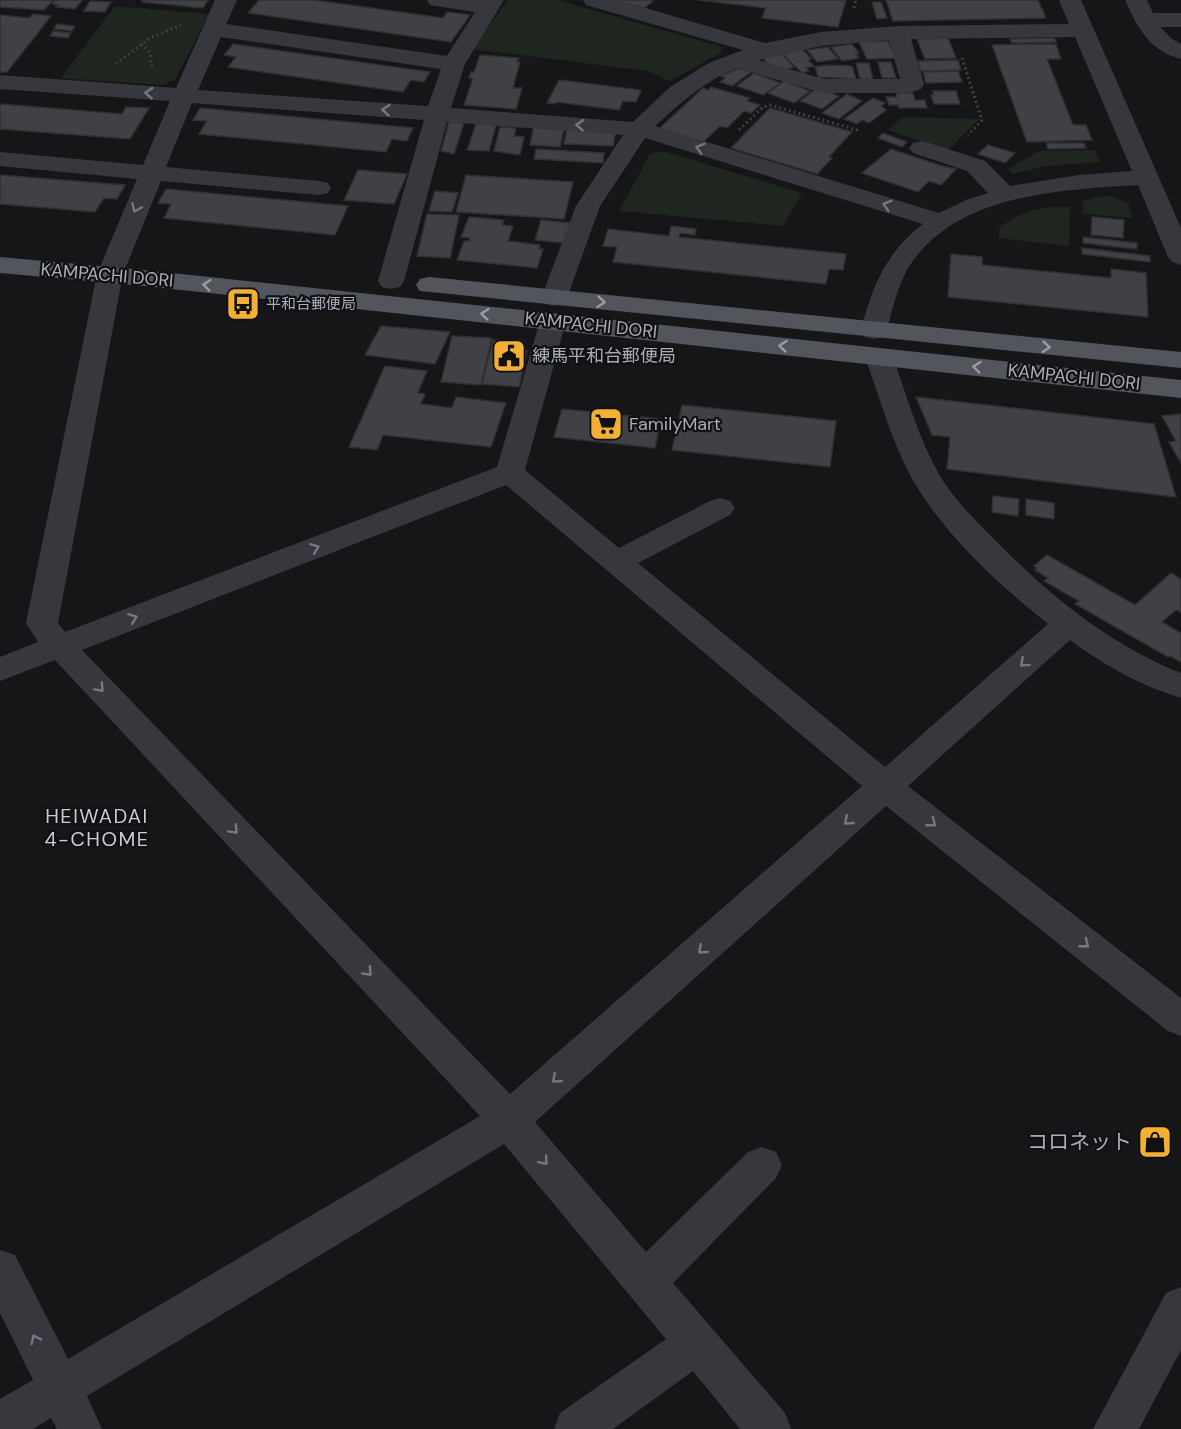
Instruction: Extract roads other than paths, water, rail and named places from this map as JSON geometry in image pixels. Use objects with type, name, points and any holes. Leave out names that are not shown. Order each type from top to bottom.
[{"type":"main road","name":"KAMPACHI DORI","points":[[0,242],[113,263],[876,344],[1181,389]]},
{"type":"main road","name":"KAMPACHI DORI","points":[[0,265],[113,263],[391,281],[553,309]]},
{"type":"main road","name":"KAMPACHI DORI","points":[[876,344],[1181,360]]},
{"type":"street","points":[[391,281],[454,64],[490,3],[438,0]]},
{"type":"street","points":[[594,0],[664,10],[763,50]]},
{"type":"street","points":[[1070,0],[1181,257]]},
{"type":"street","points":[[1136,0],[1145,20],[1158,39],[1167,47],[1181,52]]},
{"type":"street","points":[[1169,0],[1181,6]]},
{"type":"street","points":[[454,64],[219,17],[113,263],[42,623],[44,629],[509,1120],[769,1429]]},
{"type":"street","points":[[1145,20],[1181,20]]},
{"type":"street","points":[[510,473],[553,309],[588,206],[639,129],[678,92],[696,79],[734,60],[763,50],[821,39],[898,33],[1083,30]]},
{"type":"street","points":[[734,60],[823,86],[909,86],[913,84],[898,33]]},
{"type":"street","points":[[0,82],[639,129],[943,222]]},
{"type":"street","points":[[921,148],[976,166],[1004,195]]},
{"type":"street","points":[[0,159],[318,188]]},
{"type":"street","points":[[1145,177],[1085,180],[1037,187],[1004,195],[969,208],[943,222],[915,243],[897,265],[879,307],[876,344],[918,463],[930,483],[962,524],[1000,563],[1068,624],[1123,660],[1181,686]]},
{"type":"street","points":[[0,669],[510,473]]},
{"type":"street","points":[[510,473],[886,787],[1181,1020]]},
{"type":"street","points":[[616,562],[720,508]]},
{"type":"street","points":[[0,1424],[509,1120],[1068,624]]},
{"type":"street","points":[[645,1282],[762,1165]]},
{"type":"street","points":[[0,1269],[80,1429]]},
{"type":"street","points":[[1115,1429],[1181,1307]]},
{"type":"street","points":[[576,1429],[696,1342]]},
{"type":"place","name":"平和台郵便局","points":[[243,304]]},
{"type":"place","name":"練馬平和台郵便局","points":[[509,356]]},
{"type":"place","name":"FamilyMart","points":[[606,424]]},
{"type":"place","name":"コロネット","points":[[1155,1142]]},
{"type":"district","name":"HEIWADAI 4-CHOME","points":[[97,828]]}]
